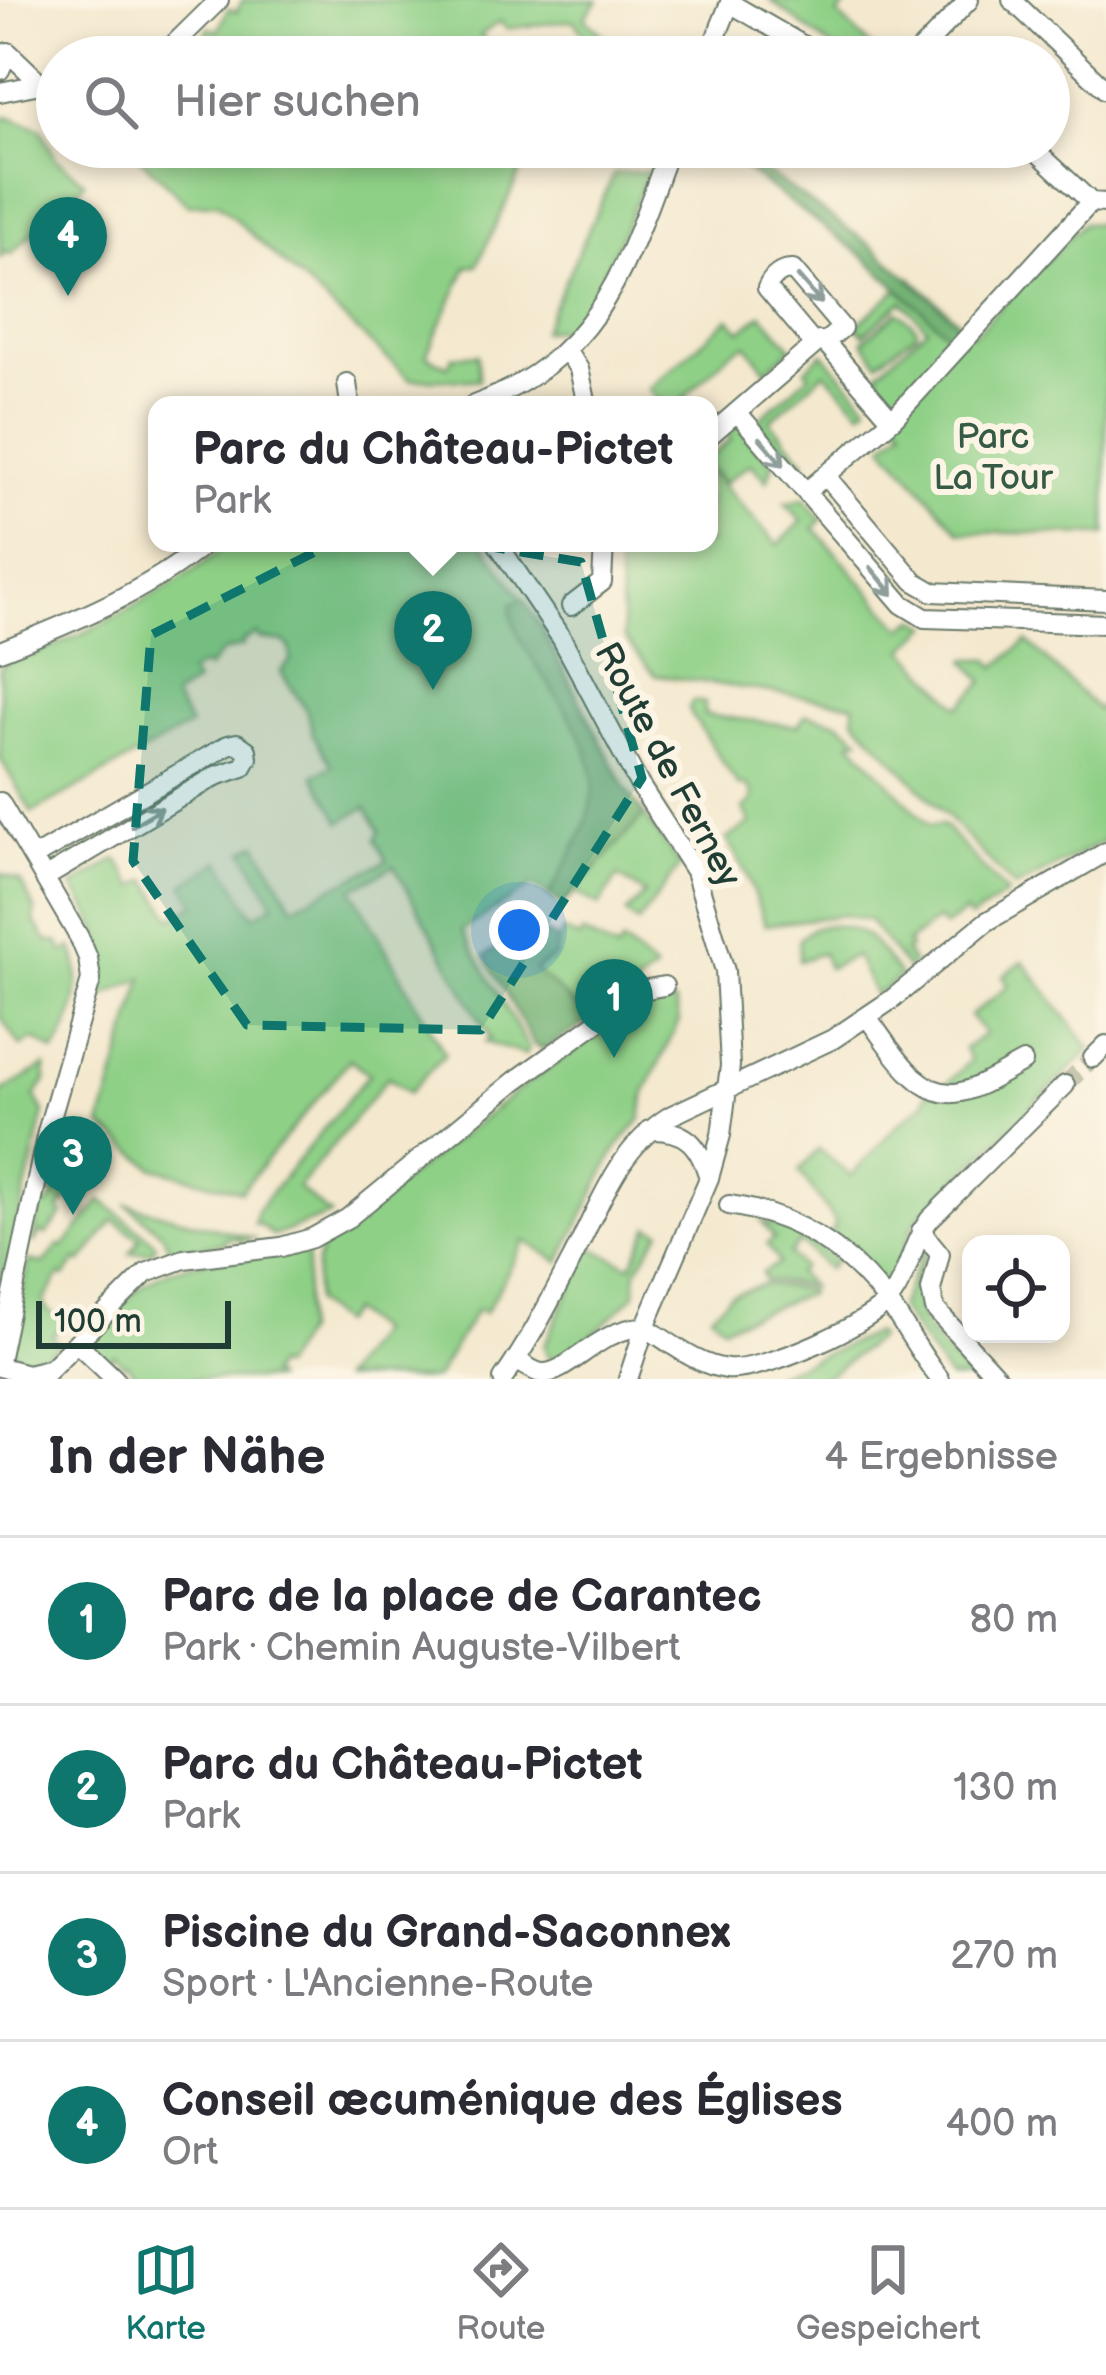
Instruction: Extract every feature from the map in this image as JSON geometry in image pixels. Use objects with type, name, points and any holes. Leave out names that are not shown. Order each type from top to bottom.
[{"type":"street","points":[[182,36],[219,0]]},
{"type":"street","points":[[934,36],[969,0]]},
{"type":"street","points":[[1012,0],[1050,36]]},
{"type":"street","points":[[716,36],[730,2],[787,36]]},
{"type":"street","points":[[1070,56],[1106,90]]},
{"type":"street","points":[[4,61],[36,81]]},
{"type":"street","points":[[0,92],[36,85]]},
{"type":"street","points":[[494,396],[532,379],[588,327],[621,270],[662,168]]},
{"type":"street","points":[[808,491],[892,420],[1098,202],[1057,168]]},
{"type":"street","points":[[718,428],[819,342],[892,420]]},
{"type":"street","points":[[567,351],[579,369],[585,396]]},
{"type":"street","points":[[347,383],[349,396]]},
{"type":"street","points":[[737,412],[902,604],[925,618],[1106,624]]},
{"type":"street","points":[[826,476],[923,588],[947,596],[1106,600]]},
{"type":"street","points":[[0,651],[118,598],[192,552]]},
{"type":"street","name":"Route de Ferney","points":[[503,552],[562,639],[639,784],[699,881],[724,971],[729,1026],[723,1129],[709,1178],[628,1379]]},
{"type":"street","points":[[562,639],[571,606],[602,582],[604,552]]},
{"type":"street","points":[[536,598],[571,606]]},
{"type":"street","points":[[34,857],[228,745],[241,744],[247,750],[243,767],[216,776],[46,877]]},
{"type":"street","points":[[0,802],[84,947],[90,990],[58,1087],[0,1355]]},
{"type":"street","points":[[84,829],[95,847]]},
{"type":"street","points":[[503,1379],[613,1175],[649,1130],[802,1055],[867,1017],[986,922],[1106,852]]},
{"type":"street","points":[[0,1367],[46,1373],[146,1273],[164,1264],[281,1247],[312,1238],[348,1218],[515,1081],[642,990],[664,986]]},
{"type":"street","points":[[867,1017],[914,1076],[941,1092],[965,1091],[1023,1062]]},
{"type":"street","points":[[516,1360],[538,1372],[553,1371],[615,1331],[645,1328],[701,1370],[731,1370],[759,1355],[869,1317],[887,1302],[921,1232],[950,1195],[1065,1085]]},
{"type":"street","points":[[649,1130],[675,1131],[690,1138],[709,1178]]},
{"type":"street","points":[[729,1205],[784,1219],[826,1240],[887,1302],[940,1379]]},
{"type":"street","points":[[921,1232],[940,1254],[932,1290],[935,1309],[999,1379]]},
{"type":"street","points":[[77,1343],[115,1379]]},
{"type":"highlighted area","points":[[366,526],[581,562],[642,778],[481,1030],[247,1025],[133,861],[151,635]]},
{"type":"green space","points":[[242,0],[598,0],[585,18],[604,36],[585,36],[574,20],[506,29],[500,21],[482,36],[206,36],[209,28],[218,31],[228,9],[237,12]]},
{"type":"green space","points":[[770,0],[851,0],[838,15],[860,36],[817,36]]},
{"type":"green space","points":[[7,116],[36,127],[36,168],[67,168],[85,182],[51,224],[45,220],[11,254],[0,258],[0,122]]},
{"type":"green space","points":[[150,168],[522,168],[477,265],[467,267],[426,355],[448,366],[453,356],[478,354],[479,380],[410,379],[217,203],[188,205]]},
{"type":"green space","points":[[743,168],[760,168],[871,245],[965,328],[953,339],[862,255]]},
{"type":"green space","points":[[649,171],[598,289],[570,329],[542,331],[614,174]]},
{"type":"green space","name":"Parc La Tour","points":[[1083,223],[1106,229],[1106,535],[960,532],[884,445],[904,427],[879,396],[879,371],[927,328],[902,301],[864,334],[856,326],[911,277],[973,335]]},
{"type":"green space","points":[[898,311],[917,328],[916,333],[878,362],[863,341]]},
{"type":"green space","points":[[762,314],[792,348],[766,370],[746,344],[730,353],[686,396],[655,396],[649,389],[729,318],[741,331]]},
{"type":"green space","points":[[823,353],[868,405],[861,411],[825,372],[770,421],[805,461],[798,467],[757,421],[809,375],[805,369]]},
{"type":"green space","points":[[737,425],[773,463],[767,481],[751,463],[724,483],[718,476],[718,450],[731,439],[725,431]]},
{"type":"green space","points":[[718,481],[778,545],[802,521],[785,503],[805,499],[822,520],[814,528],[902,628],[916,619],[929,626],[905,649],[959,707],[984,682],[968,659],[989,659],[996,667],[1027,641],[1098,710],[1106,700],[1106,840],[1015,888],[854,718],[854,704],[655,675],[624,638],[617,552],[718,552]]},
{"type":"green space","points":[[218,552],[489,552],[540,623],[626,789],[680,866],[638,923],[626,914],[645,894],[618,876],[599,906],[576,893],[563,905],[533,885],[462,930],[529,1049],[525,1055],[485,1042],[490,1038],[394,866],[352,889],[445,1054],[409,1093],[388,1077],[298,1188],[330,1215],[273,1236],[254,1224],[257,1210],[369,1074],[350,1059],[241,1191],[154,1168],[101,1126],[143,978],[100,998],[103,951],[90,914],[73,886],[117,859],[135,887],[148,880],[172,918],[196,904],[184,885],[221,861],[254,916],[274,904],[244,851],[257,843],[293,906],[387,861],[376,840],[380,831],[366,807],[341,822],[314,775],[332,766],[312,733],[306,710],[281,672],[291,660],[290,647],[257,634],[242,642],[243,646],[222,652],[207,669],[203,665],[189,673],[195,683],[173,697],[190,726],[32,813],[0,758],[0,667],[119,615]]},
{"type":"green space","points":[[524,599],[644,815],[563,905],[549,896],[587,821],[592,768],[583,741],[513,621],[512,603]]},
{"type":"green space","points":[[694,701],[705,703],[704,715],[798,726],[806,714],[839,722],[860,738],[851,741],[929,826],[943,825],[1007,894],[970,919],[965,912],[944,927],[938,919],[907,943],[910,948],[905,952],[913,963],[907,969],[869,920],[843,915],[765,925],[747,875],[727,839],[751,823],[743,809],[753,794],[746,785],[738,785],[691,714]]},
{"type":"green space","points":[[0,873],[20,881],[35,909],[34,921],[47,941],[58,942],[64,952],[72,948],[76,960],[76,1001],[55,1052],[34,1039],[21,1047],[0,1016]]},
{"type":"green space","points":[[531,924],[558,941],[563,931],[579,938],[582,933],[617,951],[623,943],[655,970],[631,991],[539,1048],[485,956]]},
{"type":"green space","points":[[531,924],[558,941],[555,956],[535,970],[591,1020],[544,1049],[534,1045],[485,956]]},
{"type":"green space","points":[[828,925],[862,934],[900,976],[875,996],[856,956],[828,968],[822,953],[799,961],[799,939],[813,928]]},
{"type":"green space","points":[[1023,961],[1091,1049],[916,1220],[886,1287],[830,1234],[836,1223],[799,1171],[819,1149],[851,1176],[924,1103],[926,1094],[946,1084],[971,1060],[964,1049],[985,1034],[970,1016],[1009,986],[1003,976]]},
{"type":"green space","points":[[659,996],[675,1003],[679,1021],[645,1093],[641,1119],[616,1149],[560,1262],[525,1241],[485,1313],[476,1310],[435,1379],[341,1379],[376,1332],[350,1311],[340,1323],[314,1303],[316,1263],[324,1243],[517,1091],[649,998]]},
{"type":"green space","points":[[45,1066],[46,1081],[35,1096],[44,1112],[0,1301],[0,1093]]},
{"type":"green space","points":[[65,1156],[87,1174],[59,1210],[63,1214],[33,1243],[40,1202],[47,1206],[54,1197],[57,1165]]},
{"type":"green space","points":[[101,1200],[156,1245],[152,1252],[130,1253],[140,1239],[114,1220],[81,1263],[77,1260],[64,1277],[60,1275],[43,1302],[48,1311],[66,1321],[52,1336],[58,1344],[38,1364],[20,1364],[11,1346],[29,1261],[44,1264],[59,1245],[63,1248]]},
{"type":"green space","points":[[126,1204],[253,1238],[170,1251],[163,1234]]},
{"type":"green space","points":[[762,1222],[797,1230],[836,1260],[828,1269],[800,1242],[789,1254],[802,1267],[797,1273],[810,1286],[765,1280],[762,1273],[779,1263],[767,1244],[774,1238]]},
{"type":"green space","points":[[650,1226],[661,1231],[637,1269],[635,1294],[578,1345],[556,1359],[548,1357],[544,1346],[590,1247],[631,1266]]},
{"type":"green space","points":[[308,1248],[303,1332],[281,1368],[276,1365],[269,1374],[274,1379],[138,1379],[114,1355],[105,1364],[87,1343],[131,1295],[163,1273],[225,1258]]},
{"type":"green space","points":[[928,1249],[915,1287],[919,1314],[933,1339],[972,1379],[949,1379],[899,1308],[923,1250]]},
{"type":"green space","points":[[765,1284],[809,1290],[723,1326],[711,1314],[731,1294]]},
{"type":"green space","points":[[875,1333],[878,1338],[823,1379],[765,1379]]},
{"type":"tunnel","points":[[1065,1085],[1093,1058]]},
{"type":"place","name":"Conseil œcuménique des Églises","points":[[68,296]]},
{"type":"place","name":"Parc du Château-Pictet","points":[[433,690]]},
{"type":"place","name":"Parc de la place de Carantec","points":[[614,1058]]},
{"type":"place","name":"Piscine du Grand-Saconnex","points":[[73,1215]]}]
